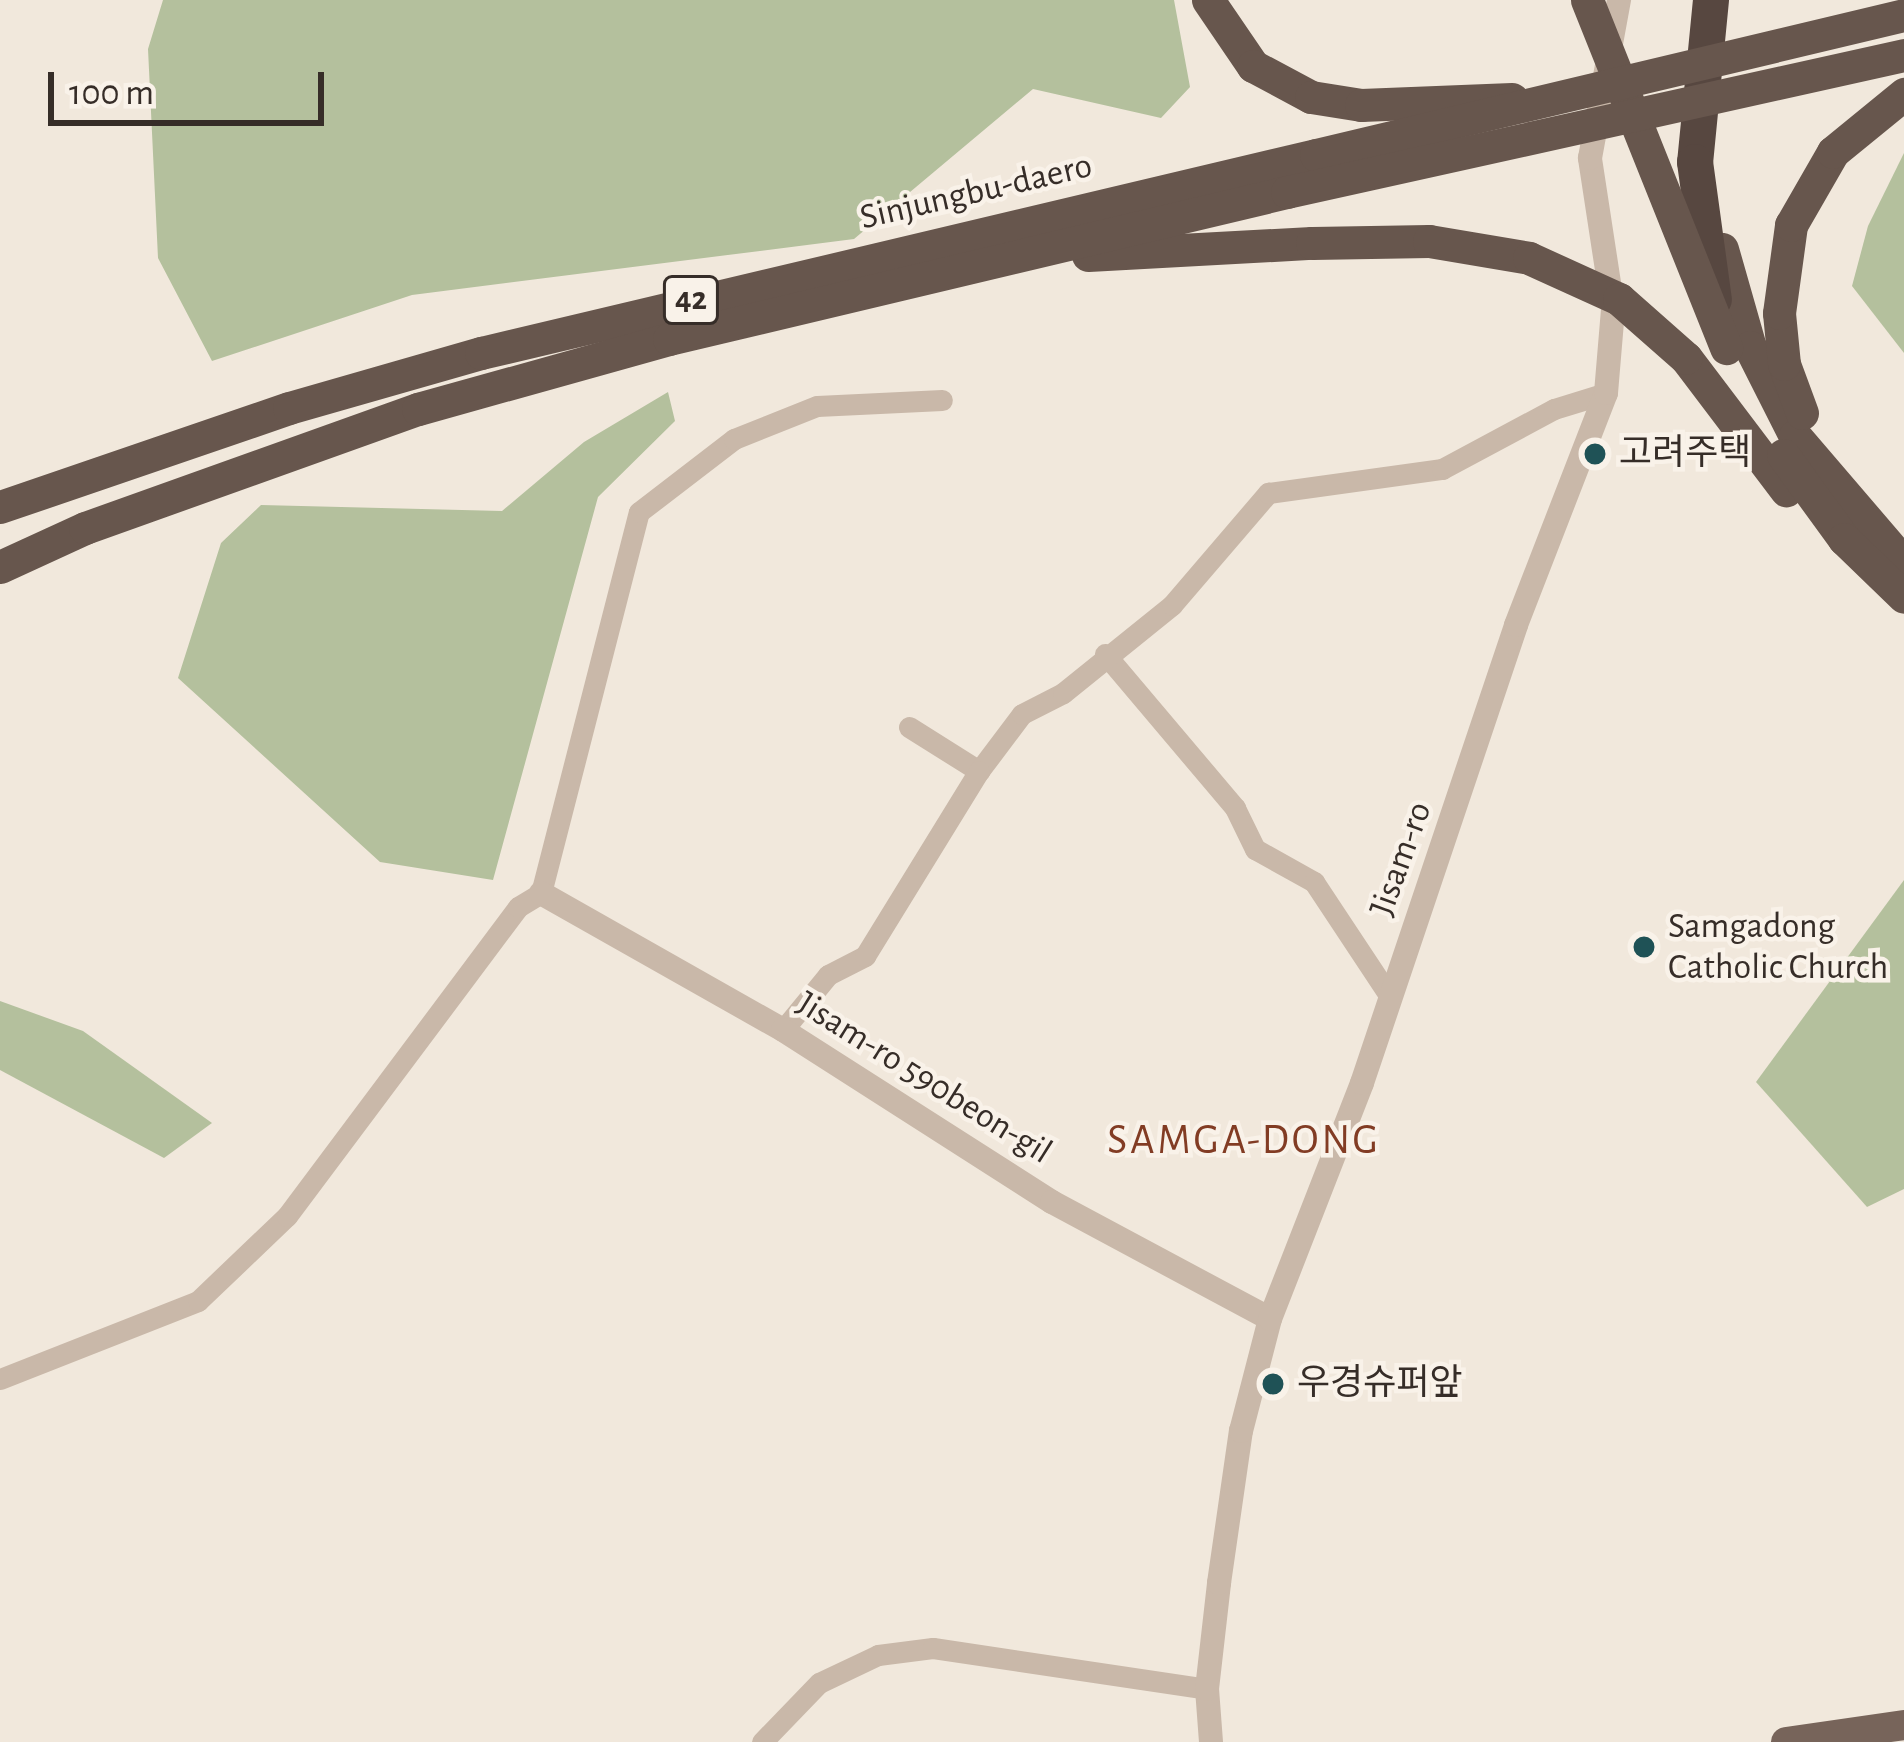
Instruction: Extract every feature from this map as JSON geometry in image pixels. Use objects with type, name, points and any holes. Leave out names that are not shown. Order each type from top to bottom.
[{"type":"highway","points":[[1208,0],[1253,66],[1333,102],[1562,96]]},
{"type":"highway","points":[[1587,0],[1726,348],[1812,500],[1898,581]]},
{"type":"highway","points":[[1711,0],[1695,162],[1726,348]]},
{"type":"highway","points":[[1730,0],[1712,131],[1732,297],[1795,436],[1864,525]]},
{"type":"highway","name":"Sinjungbu-daero","points":[[0,507],[481,353],[1904,15]]},
{"type":"highway","name":"Sinjungbu-daero","points":[[0,567],[85,528],[418,409],[990,262],[1904,55]]},
{"type":"highway","points":[[1898,581],[1791,386],[1780,274],[1791,225],[1833,152],[1904,94]]},
{"type":"highway","points":[[990,262],[1429,241],[1529,258],[1619,299],[1686,358],[1800,508],[1898,581]]},
{"type":"main road","points":[[1786,1742],[1904,1725]]},
{"type":"street","name":"Jisam-ro","points":[[1211,1742],[1207,1689],[1241,1431],[1270,1319],[1390,997],[1516,626],[1606,393],[1613,310],[1590,158],[1619,0]]},
{"type":"street","points":[[783,1030],[828,975],[865,956],[979,771],[1022,714],[1063,692],[1105,653],[1172,605],[1268,493],[1442,470],[1554,409],[1606,393]]},
{"type":"street","points":[[0,1379],[198,1300],[287,1216],[518,907],[542,892],[639,512],[734,439],[817,406],[942,400]]},
{"type":"street","points":[[1105,653],[1235,808],[1255,849],[1314,882],[1390,997]]},
{"type":"street","points":[[908,727],[979,771]]},
{"type":"street","name":"Jisam-ro 590beon-gil","points":[[542,892],[783,1030],[1052,1202],[1270,1319]]},
{"type":"street","points":[[762,1742],[819,1683],[878,1655],[933,1648],[1207,1689]]},
{"type":"green space","points":[[163,0],[1174,0],[1190,87],[1161,118],[1033,89],[854,239],[412,295],[212,361],[158,258],[148,49]]},
{"type":"green space","points":[[1904,153],[1904,353],[1852,286],[1868,226]]},
{"type":"green space","points":[[668,392],[675,421],[598,497],[493,880],[380,862],[178,678],[221,543],[261,505],[502,511],[584,442]]},
{"type":"green space","points":[[1904,880],[1904,1189],[1867,1207],[1756,1082]]},
{"type":"green space","points":[[0,1001],[83,1031],[212,1123],[164,1158],[0,1070]]},
{"type":"place","name":"고려주택","points":[[1595,454]]},
{"type":"place","name":"Samgadong Catholic Church","points":[[1644,947]]},
{"type":"place","name":"우경슈퍼앞","points":[[1273,1384]]},
{"type":"district","name":"SAMGA-DONG","points":[[1244,1140]]}]
